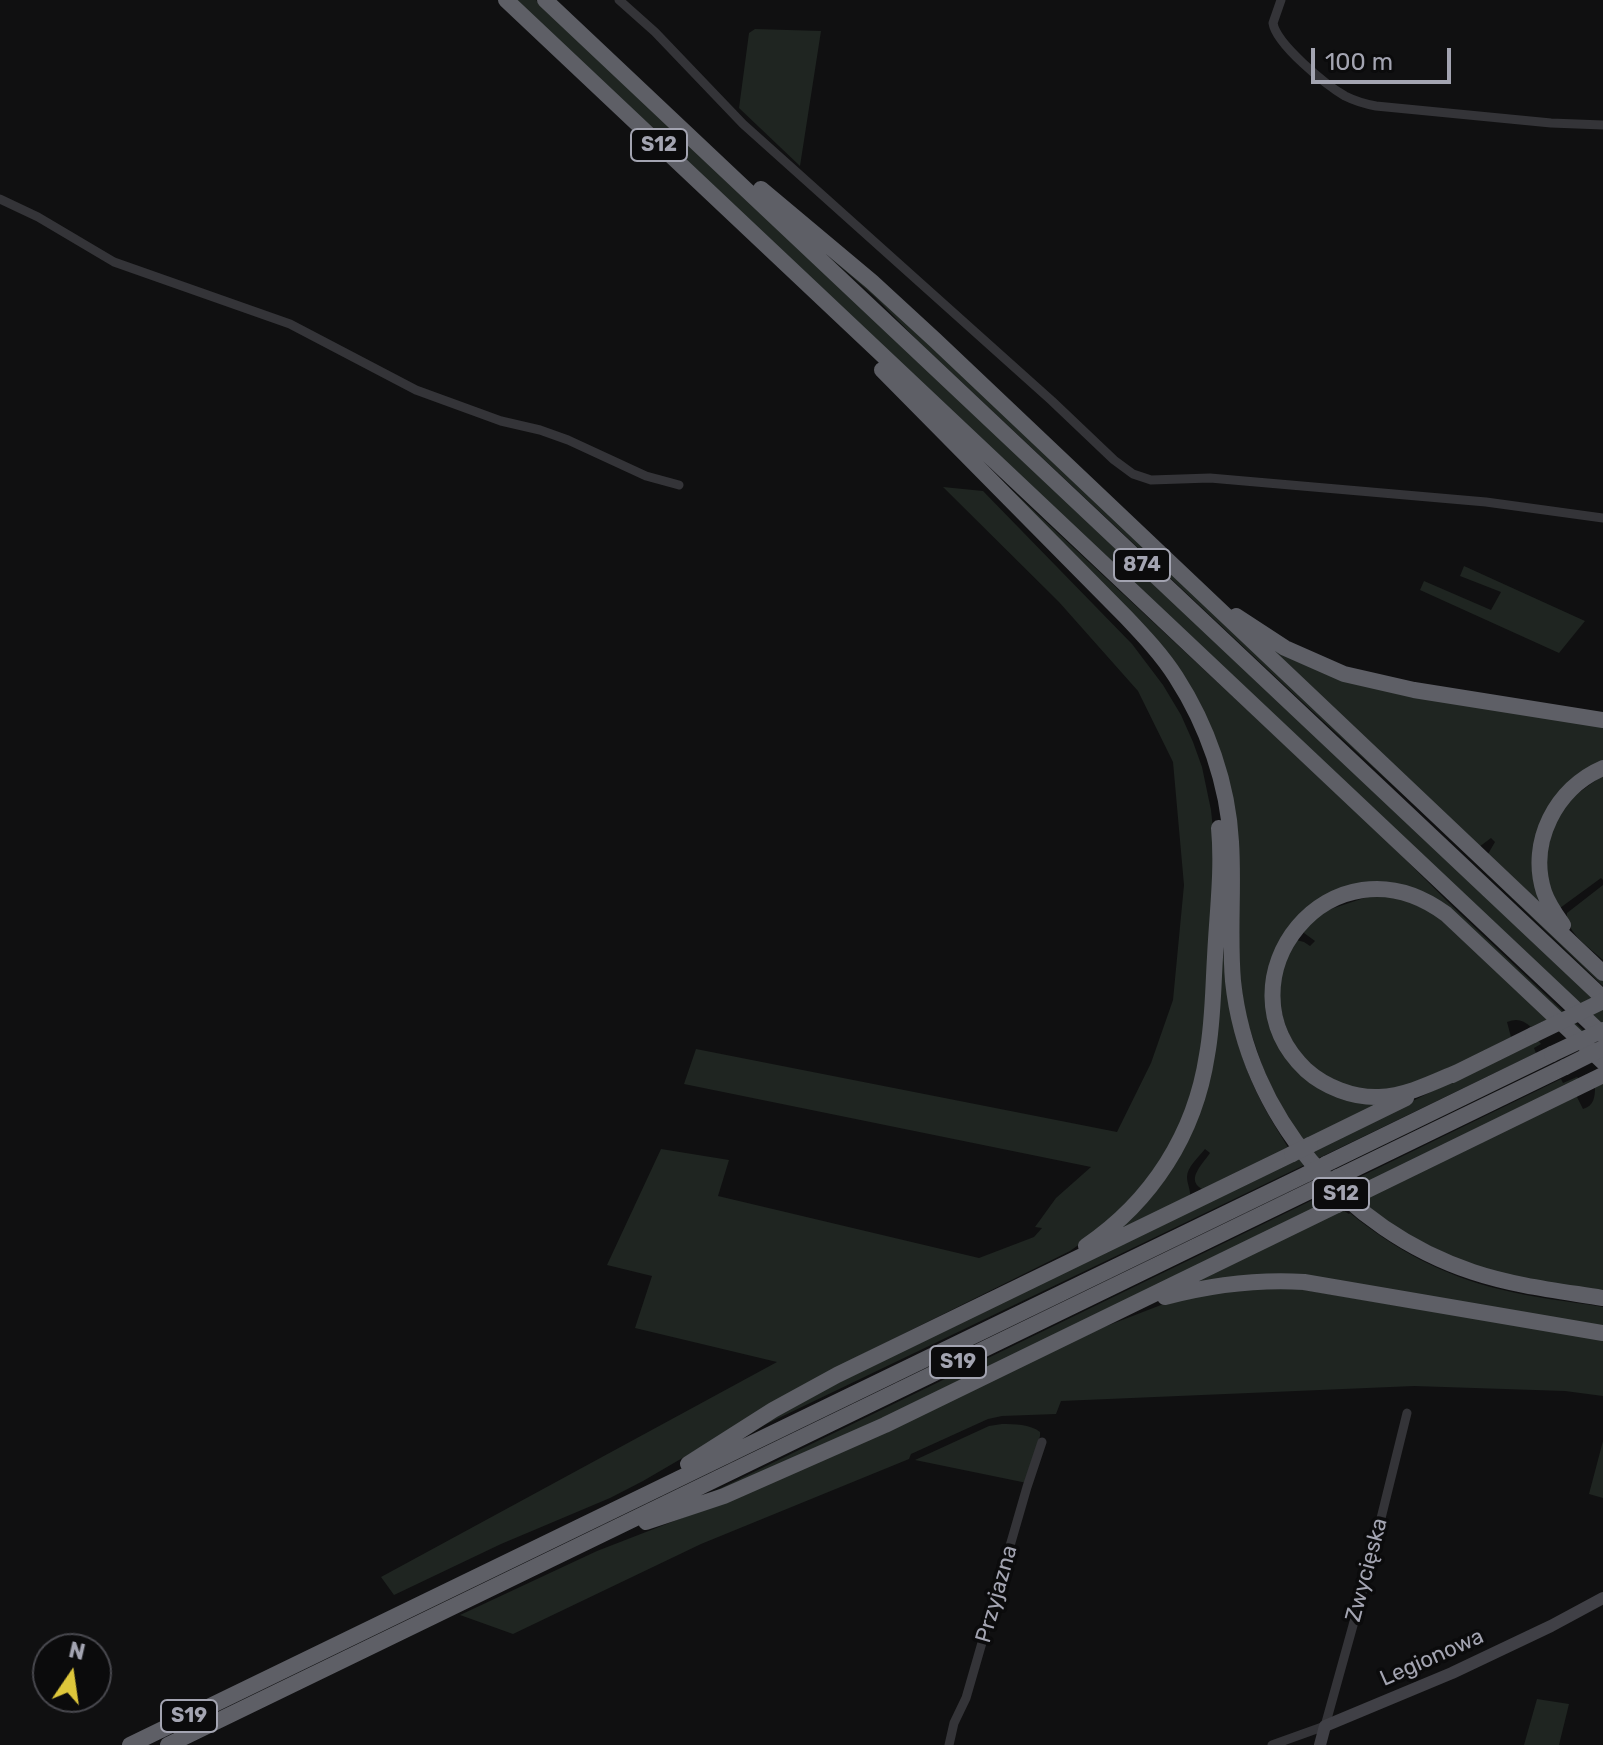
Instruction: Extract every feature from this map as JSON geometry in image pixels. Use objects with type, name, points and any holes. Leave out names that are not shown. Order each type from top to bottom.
[{"type":"highway","name":"S12","points":[[506,0],[813,290]]},
{"type":"highway","name":"S12","points":[[545,0],[683,129],[872,282],[1189,580],[1244,621],[1285,648],[1344,674],[1388,686],[1603,720]]},
{"type":"highway","name":"874","points":[[683,129],[1603,1000]]},
{"type":"highway","points":[[813,290],[836,324],[1142,634],[1175,676],[1195,712],[1211,774],[1220,839],[1218,902],[1209,1038],[1200,1089],[1188,1125],[1166,1167],[1145,1194],[1101,1235],[1034,1280]]},
{"type":"highway","name":"874","points":[[813,290],[1603,1032]]},
{"type":"highway","points":[[1189,580],[1597,967]]},
{"type":"highway","name":"S12","points":[[1195,712],[1218,770],[1228,816],[1232,866],[1232,962],[1240,1020],[1261,1083],[1294,1140],[1320,1173],[1353,1206],[1428,1255],[1494,1279],[1603,1298]]},
{"type":"highway","points":[[1597,967],[1549,905],[1541,875],[1540,850],[1545,829],[1556,806],[1572,788],[1603,768]]},
{"type":"highway","points":[[1460,1071],[1398,1095],[1379,1097],[1345,1092],[1319,1081],[1309,1073],[1298,1062],[1282,1036],[1273,999],[1282,952],[1301,922],[1332,899],[1360,890],[1389,889],[1419,897],[1446,914],[1603,1062]]},
{"type":"highway","points":[[627,1504],[800,1395],[1603,1000]]},
{"type":"highway","name":"S19","points":[[130,1745],[1552,1054],[1603,1032]]},
{"type":"highway","name":"S19","points":[[168,1745],[1603,1048]]},
{"type":"highway","points":[[598,1536],[685,1510],[758,1482],[885,1425],[1603,1075]]},
{"type":"highway","points":[[1103,1320],[1165,1296],[1198,1289],[1236,1282],[1288,1281],[1325,1284],[1603,1333]]},
{"type":"street","points":[[619,0],[655,32],[743,124],[1133,474],[1151,480],[1210,478],[1486,502],[1603,518]]},
{"type":"street","points":[[1281,0],[1273,23],[1277,35],[1316,75],[1343,95],[1359,102],[1551,123],[1603,125]]},
{"type":"street","points":[[0,199],[38,217],[114,262],[290,324],[416,390],[501,421],[568,440],[646,476],[679,485]]},
{"type":"street","name":"Zwycięska","points":[[1325,1726],[1407,1413]]},
{"type":"street","name":"Przyjazna","points":[[949,1745],[954,1723],[966,1698],[1042,1442]]},
{"type":"street","name":"Legionowa","points":[[1272,1745],[1452,1673],[1603,1598]]},
{"type":"street","points":[[1320,1745],[1325,1726]]},
{"type":"shaded area","points":[[515,0],[536,0],[1603,1006],[1603,1028]]},
{"type":"shaded area","points":[[755,29],[821,31],[800,166],[739,108],[749,33]]},
{"type":"shaded area","points":[[827,255],[854,274],[1603,978],[1603,986],[1435,824]]},
{"type":"shaded area","points":[[984,464],[1382,836],[1603,1049],[1603,1057],[1433,898],[1404,887],[1327,897],[1271,974],[1292,1061],[1385,1103],[1302,1142],[1264,1071],[1245,1015],[1238,962],[1238,854],[1188,685]]},
{"type":"shaded area","points":[[943,487],[983,491],[1132,644],[1181,715],[1202,767],[1215,848],[1205,1031],[1193,1096],[1160,1166],[1101,1229],[1070,1251],[847,1362],[610,1498],[501,1544],[394,1595],[381,1577],[777,1362],[635,1328],[652,1276],[607,1265],[661,1149],[729,1160],[718,1196],[979,1258],[1034,1237],[1042,1228],[1035,1227],[1056,1198],[1091,1167],[684,1084],[696,1049],[1117,1132],[1151,1063],[1173,1000],[1184,885],[1173,762],[1138,691],[1059,602]]},
{"type":"shaded area","points":[[1464,566],[1585,621],[1559,653],[1420,590],[1424,581],[1491,610],[1501,592],[1460,576]]},
{"type":"shaded area","points":[[1259,640],[1302,663],[1603,724],[1603,763],[1548,811],[1545,908],[1488,854],[1495,842],[1491,838],[1479,847]]},
{"type":"shaded area","points":[[1603,775],[1603,880],[1601,878],[1560,908],[1549,889],[1546,859],[1553,825],[1569,800]]},
{"type":"shaded area","points":[[1603,885],[1603,960],[1574,933],[1567,913]]},
{"type":"shaded area","points":[[1370,896],[1399,897],[1435,914],[1548,1019],[1531,1027],[1520,1020],[1507,1022],[1511,1037],[1448,1069],[1397,1088],[1359,1088],[1337,1082],[1319,1071],[1291,1039],[1283,1019],[1280,996],[1282,969],[1296,940],[1310,946],[1315,941],[1304,933],[1304,929],[1322,912]]},
{"type":"shaded area","points":[[1222,929],[1225,974],[1236,1037],[1250,1078],[1289,1149],[1204,1190],[1195,1178],[1210,1153],[1205,1149],[1188,1173],[1190,1197],[1110,1236],[1186,1138]]},
{"type":"shaded area","points":[[1538,1040],[1541,1044],[1534,1048],[1536,1053],[735,1439],[807,1395]]},
{"type":"shaded area","points":[[1577,1077],[1582,1082],[786,1466],[684,1506],[1561,1079],[1563,1083]]},
{"type":"shaded area","points":[[1603,1082],[1603,1292],[1506,1275],[1463,1262],[1392,1227],[1360,1199],[1576,1095],[1583,1109],[1587,1108],[1593,1101],[1595,1087]]},
{"type":"shaded area","points":[[1341,1209],[1402,1249],[1459,1277],[1512,1292],[1603,1307],[1603,1329],[1339,1282],[1180,1286]]},
{"type":"shaded area","points":[[1253,1288],[1299,1289],[1603,1340],[1603,1396],[1565,1391],[1414,1386],[1061,1401],[1056,1414],[988,1419],[911,1454],[909,1459],[701,1544],[513,1634],[460,1615],[597,1551],[749,1492],[1104,1327],[1161,1305],[1210,1293]]},
{"type":"shaded area","points":[[989,1426],[1027,1426],[1040,1432],[1027,1483],[915,1460]]},
{"type":"shaded area","points":[[1603,1441],[1603,1498],[1589,1494]]},
{"type":"shaded area","points":[[1537,1699],[1569,1704],[1559,1745],[1524,1745]]}]
